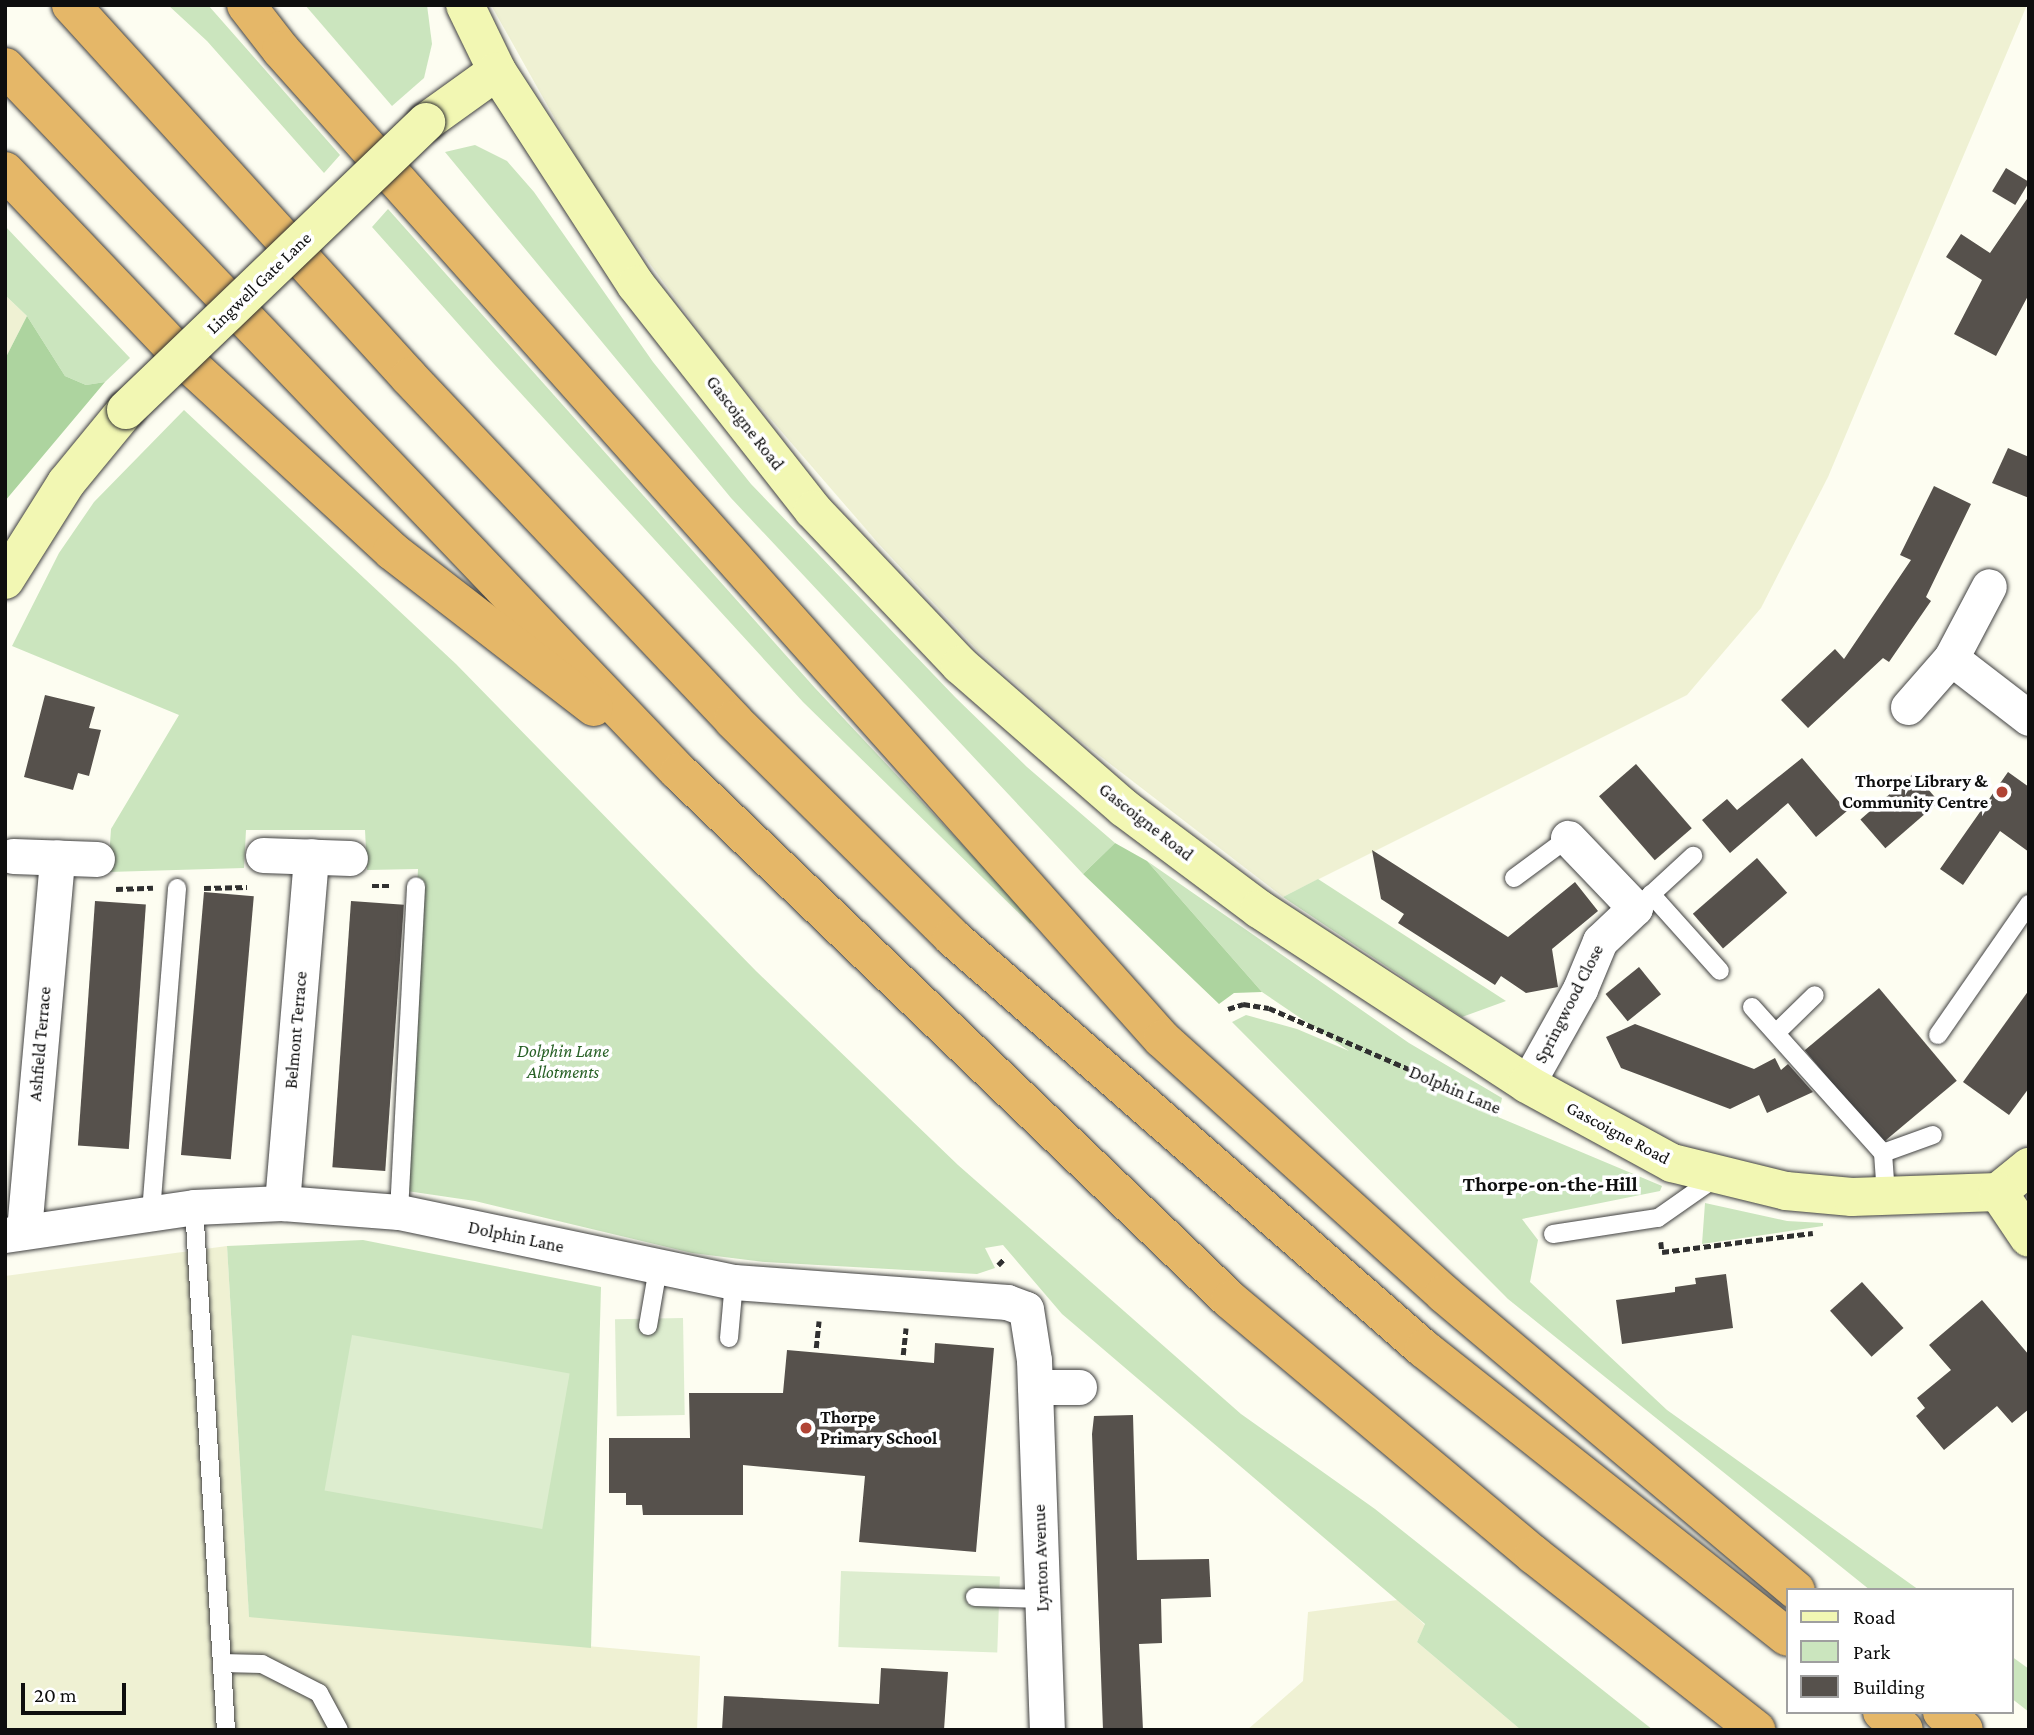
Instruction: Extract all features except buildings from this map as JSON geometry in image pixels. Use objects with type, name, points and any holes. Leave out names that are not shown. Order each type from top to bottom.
[{"type":"highway","points":[[71,5],[410,377],[733,720],[952,937],[1424,1349],[1786,1636]]},
{"type":"highway","points":[[246,5],[355,133],[1162,1039],[1444,1294],[1794,1588]]},
{"type":"highway","points":[[5,67],[679,772],[1230,1300],[1534,1555],[1756,1730]]},
{"type":"highway","points":[[5,171],[190,365],[392,551],[679,772]]},
{"type":"highway","points":[[1884,1714],[1904,1730]]},
{"type":"highway","points":[[1944,1714],[1964,1730]]},
{"type":"street","points":[[465,5],[497,71]]},
{"type":"street","name":"Lingwell Gate Lane","points":[[5,580],[66,483],[126,411],[426,122],[497,71]]},
{"type":"street","name":"Gascoigne Road","points":[[497,71],[644,296],[813,510],[960,665],[1124,808],[1259,909],[1527,1084],[1672,1163],[1786,1191],[1852,1197],[1998,1192]]},
{"type":"street","points":[[1908,707],[1951,658],[1989,586]]},
{"type":"street","points":[[1951,658],[2029,718]]},
{"type":"street","points":[[1567,838],[1643,901]]},
{"type":"street","points":[[263,855],[309,872],[350,858]]},
{"type":"street","points":[[13,856],[57,858],[103,874]]},
{"type":"street","name":"Ashfield Terrace","points":[[14,1232],[57,858]]},
{"type":"street","name":"Belmont Terrace","points":[[282,1203],[309,872]]},
{"type":"street","name":"Springwood Close","points":[[1527,1084],[1580,989],[1600,941],[1643,901]]},
{"type":"street","points":[[2029,1167],[1998,1192],[2029,1238]]},
{"type":"street","name":"Dolphin Lane","points":[[14,1232],[194,1207],[282,1203],[399,1212],[734,1282],[1007,1302],[1026,1309]]},
{"type":"street","name":"Lynton Avenue","points":[[1026,1309],[1031,1324],[1035,1387],[1048,1730]]},
{"type":"street","points":[[1035,1387],[1079,1387]]},
{"type":"lane","points":[[1514,878],[1567,838]]},
{"type":"lane","points":[[1693,856],[1643,901],[1720,971]]},
{"type":"lane","points":[[399,1212],[416,886]]},
{"type":"lane","points":[[151,1212],[177,888]]},
{"type":"lane","points":[[1938,1035],[2029,904]]},
{"type":"lane","points":[[1776,1033],[1815,995]]},
{"type":"lane","points":[[1752,1007],[1883,1153],[1886,1195]]},
{"type":"lane","points":[[1883,1153],[1933,1135]]},
{"type":"lane","points":[[1553,1234],[1658,1218],[1718,1176]]},
{"type":"lane","points":[[194,1207],[226,1730]]},
{"type":"lane","points":[[648,1326],[658,1268]]},
{"type":"lane","points":[[729,1338],[734,1282]]},
{"type":"lane","points":[[975,1597],[1042,1599]]},
{"type":"lane","points":[[222,1663],[262,1664],[319,1693],[339,1730]]},
{"type":"path","points":[[103,874],[177,888],[309,872],[416,886]]},
{"type":"path","name":"Dolphin Lane","points":[[1228,1009],[1243,1004],[1269,1008],[1493,1106]]},
{"type":"path","points":[[1658,1218],[1662,1252],[1817,1233]]},
{"type":"green space","points":[[168,5],[208,5],[340,155],[324,173],[207,41]]},
{"type":"green space","points":[[305,5],[427,5],[432,44],[424,78],[392,106]]},
{"type":"green space","points":[[491,5],[2027,5],[1828,477],[1761,608],[1687,695],[1283,897],[1074,736],[976,649],[878,543],[723,364],[591,183]]},
{"type":"green space","points":[[475,145],[507,161],[534,192],[653,362],[751,484],[955,697],[1027,767],[1115,843],[1083,874],[731,498],[445,152]]},
{"type":"green space","points":[[388,209],[815,688],[1033,920],[1030,924],[803,702],[494,364],[372,227]]},
{"type":"green space","points":[[5,226],[130,358],[105,382],[86,385],[65,376],[27,316],[5,295]]},
{"type":"green space","points":[[5,295],[27,316],[5,359]]},
{"type":"green space","points":[[27,316],[65,376],[86,385],[105,382],[5,501],[5,359]]},
{"type":"green space","name":"Dolphin Lane Allotments","points":[[184,410],[456,664],[756,971],[958,1165],[1241,1414],[1375,1509],[1653,1730],[1521,1730],[1417,1642],[1425,1624],[1062,1314],[1003,1245],[985,1248],[995,1268],[977,1274],[765,1262],[692,1253],[475,1201],[400,1190],[418,869],[367,870],[365,830],[246,830],[244,868],[108,872],[111,829],[179,715],[12,646],[59,553],[94,502]]},
{"type":"green space","points":[[1115,843],[1147,861],[1262,992],[1234,993],[1219,1004],[1083,874]]},
{"type":"green space","points":[[1147,861],[1409,1043],[1502,1098],[1498,1117],[1662,1186],[1660,1191],[1522,1219],[1538,1240],[1530,1282],[1667,1410],[1916,1588],[1868,1588],[1508,1299],[1232,1022],[1246,1015],[1297,1029],[1349,1051],[1262,992]]},
{"type":"green space","points":[[1318,879],[1506,1001],[1462,1017],[1283,897]]},
{"type":"green space","points":[[1705,1203],[1787,1221],[1823,1223],[1823,1226],[1702,1244]]},
{"type":"green space","points":[[363,1240],[601,1287],[591,1648],[249,1617],[227,1246]]},
{"type":"green space","points":[[227,1246],[249,1616],[700,1656],[697,1730],[5,1730],[5,1276]]},
{"type":"green space","points":[[683,1318],[685,1415],[617,1416],[615,1319]]},
{"type":"green space","points":[[352,1335],[570,1373],[542,1529],[325,1491]]},
{"type":"green space","points":[[841,1571],[1000,1577],[997,1653],[838,1647]]},
{"type":"green space","points":[[1398,1600],[1425,1625],[1417,1642],[1521,1730],[1247,1730],[1303,1681],[1308,1612]]},
{"type":"green space","points":[[2013,1657],[2029,1669],[2029,1712],[2013,1700]]},
{"type":"place","name":"Thorpe Library & Community Centre","points":[[2002,792]]},
{"type":"place","name":"Thorpe Primary School","points":[[806,1428]]},
{"type":"district","name":"Thorpe-on-the-Hill","points":[[1550,1184]]}]
